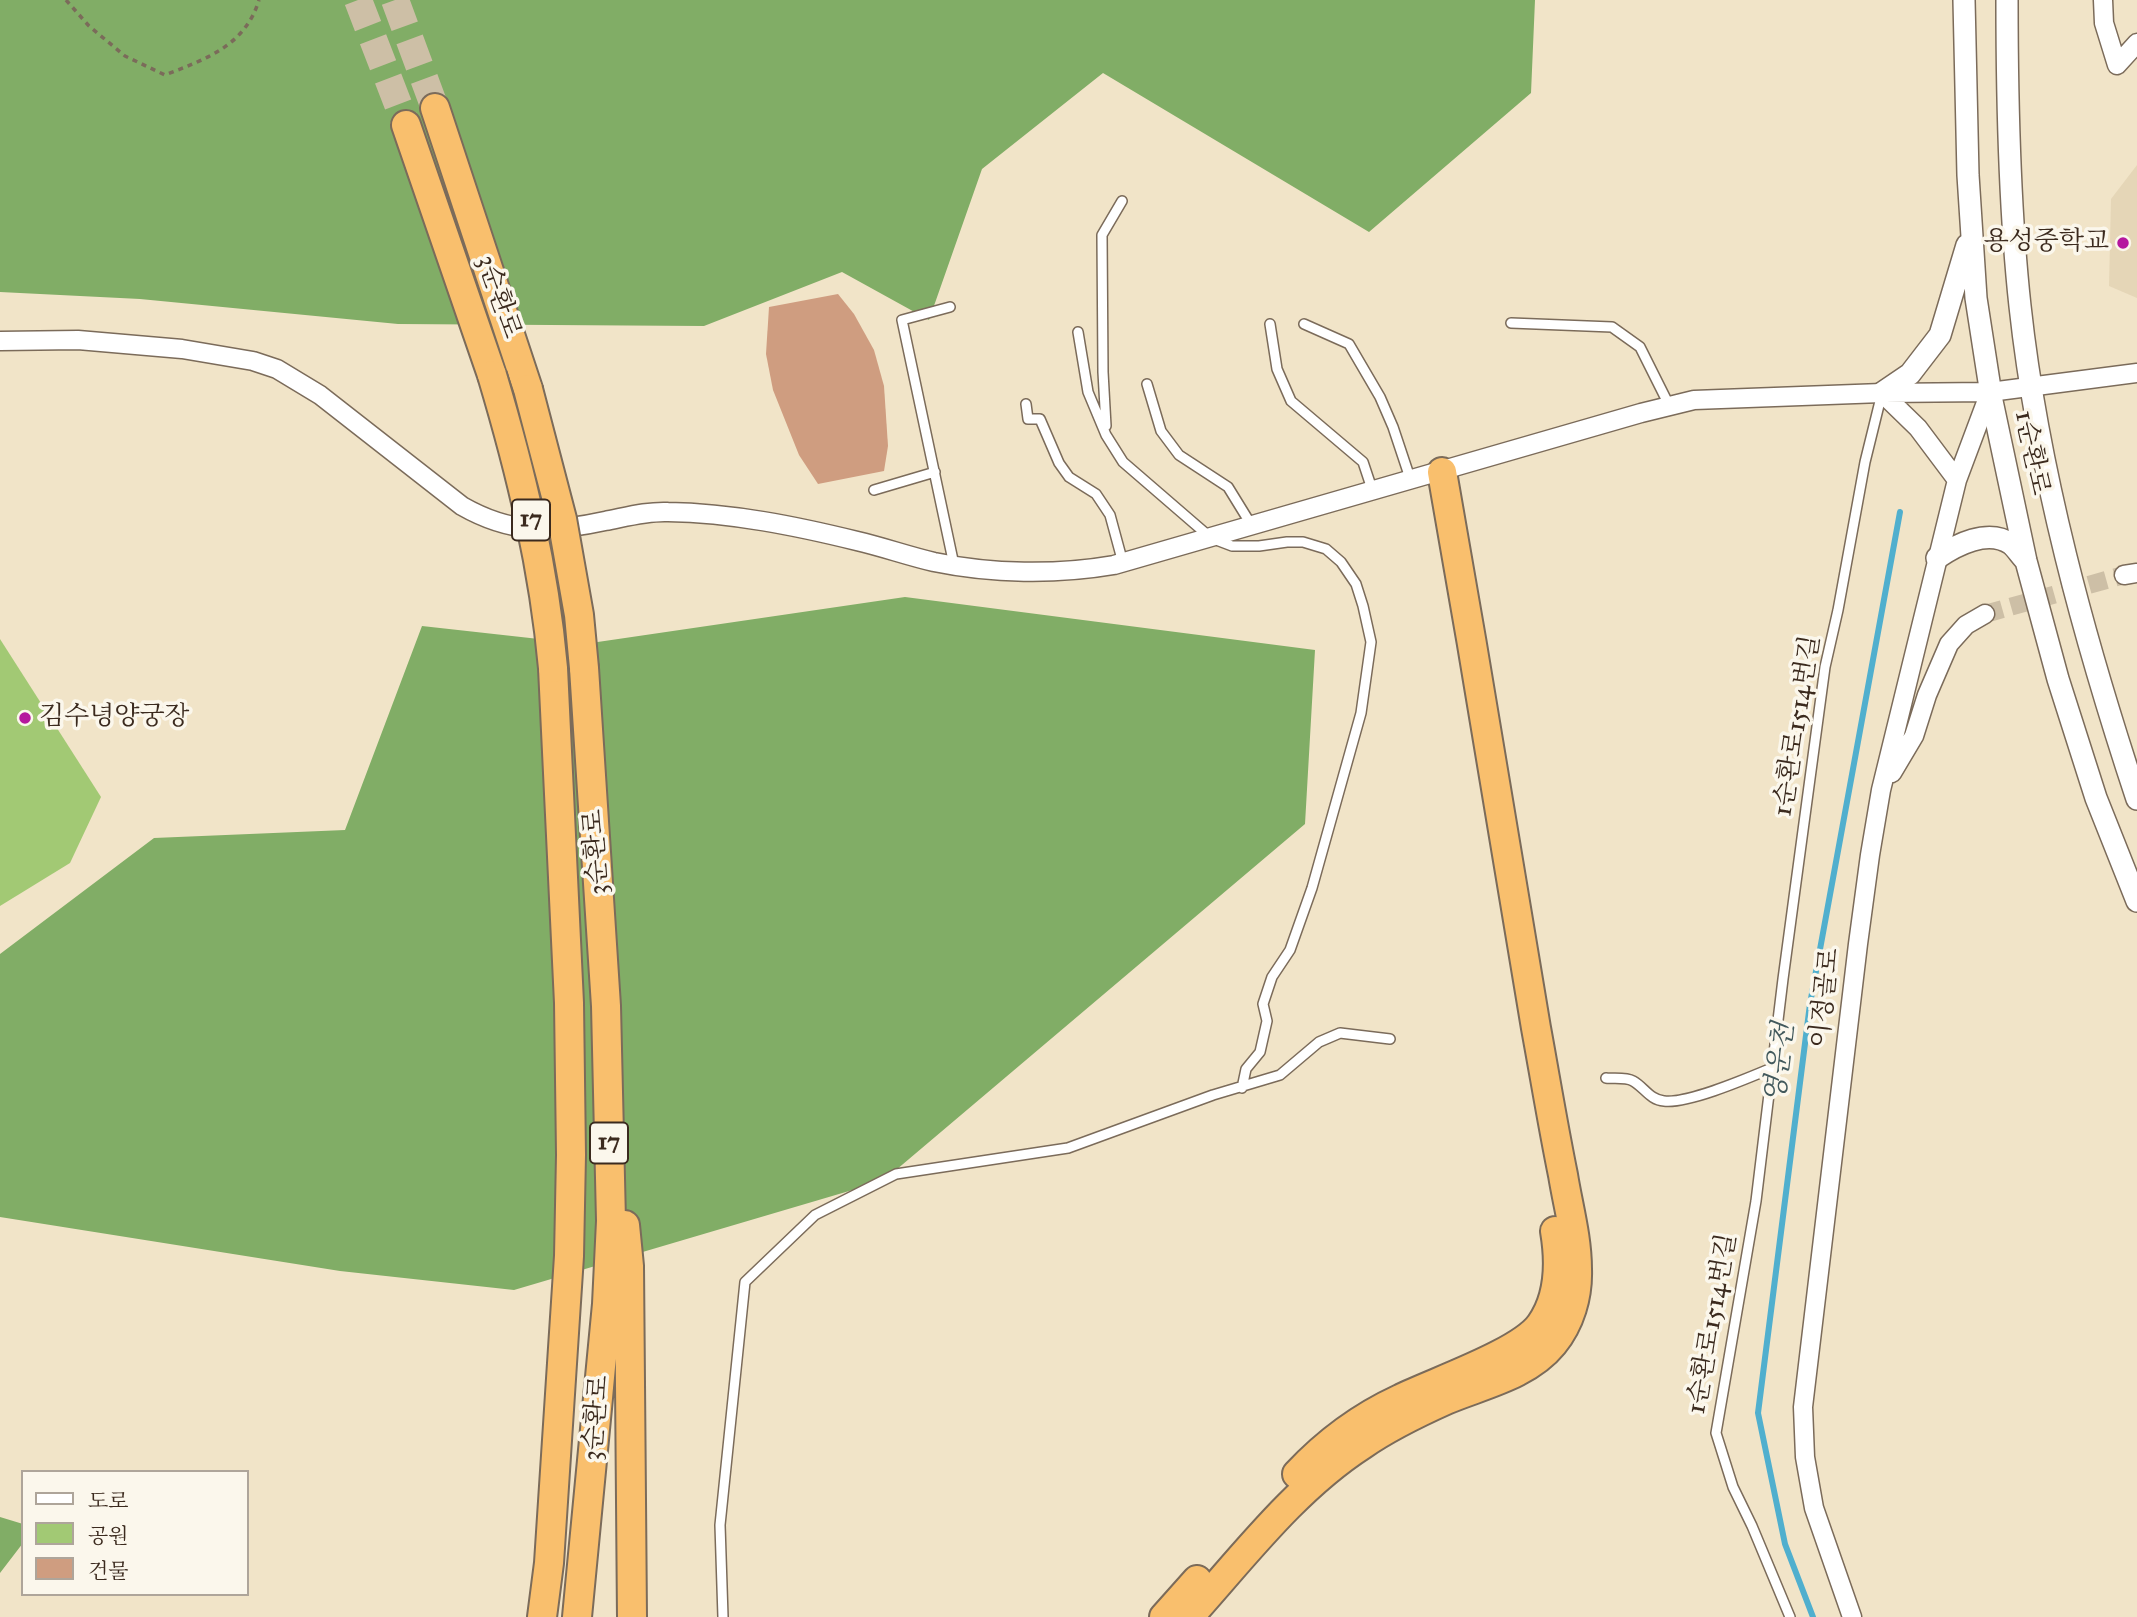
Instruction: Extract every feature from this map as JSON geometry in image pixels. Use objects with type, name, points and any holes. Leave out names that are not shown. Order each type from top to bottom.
[{"type":"highway","name":"3순환로","points":[[435,107],[528,389],[562,519],[579,615],[584,668],[598,868],[611,1221],[608,1290],[577,1617]]},
{"type":"highway","name":"3순환로","points":[[406,125],[492,375],[534,531],[548,615],[553,668],[569,990],[569,1255],[551,1535],[542,1617]]},
{"type":"highway","points":[[1164,1617],[1277,1494],[1312,1458],[1348,1427],[1399,1399],[1521,1343],[1541,1325],[1553,1299],[1559,1256],[1544,1153],[1427,476]]},
{"type":"highway","points":[[1189,1617],[1287,1507],[1362,1444],[1442,1402],[1522,1370],[1539,1358],[1553,1344],[1568,1321],[1576,1293],[1574,1238],[1427,476]]},
{"type":"highway","points":[[606,1034],[629,1266],[632,1617]]},
{"type":"street","name":"1순환로","points":[[1964,0],[1971,230],[1976,298],[1990,392],[2026,561],[2058,679],[2096,798],[2137,901]]},
{"type":"street","name":"1순환로","points":[[2007,0],[2013,208],[2020,307],[2036,414],[2062,537],[2108,710],[2137,799]]},
{"type":"street","points":[[2102,0],[2104,23],[2118,65],[2137,43]]},
{"type":"street","points":[[1882,393],[1910,374],[1941,335],[1971,230]]},
{"type":"street","points":[[0,341],[78,340],[182,349],[253,361],[277,369],[320,396],[462,506],[483,518],[504,525],[522,529],[559,529],[637,514],[692,513],[734,517],[808,531],[954,565],[1030,571],[1091,569],[1123,563],[1694,400],[1990,392],[2137,373]]},
{"type":"street","name":"이정골로","points":[[1852,1617],[1814,1508],[1805,1458],[1803,1407],[1858,944],[1881,790],[1957,480],[1990,392]]},
{"type":"street","points":[[1882,393],[1918,428],[1957,480]]},
{"type":"street","points":[[1937,558],[1951,548],[1974,539],[1995,539],[2010,543],[2026,561]]},
{"type":"street","points":[[1881,790],[1914,736],[1927,695],[1949,644],[1966,625],[1985,614]]},
{"type":"lane","points":[[1106,435],[1102,235],[1122,201]]},
{"type":"lane","points":[[950,307],[902,320],[954,565]]},
{"type":"lane","points":[[1511,323],[1612,327],[1640,347],[1669,405]]},
{"type":"lane","points":[[1270,324],[1277,369],[1291,401],[1363,462],[1373,492]]},
{"type":"lane","points":[[1304,324],[1349,344],[1380,397],[1393,427],[1427,476]]},
{"type":"lane","points":[[1079,332],[1088,392],[1106,435],[1123,462],[1211,538],[1232,546],[1259,546],[1287,541],[1303,542],[1326,549],[1341,562],[1356,584],[1371,642],[1362,713],[1312,888],[1290,950],[1272,977],[1263,1004],[1267,1021],[1260,1052],[1246,1069],[1242,1088]]},
{"type":"lane","points":[[1147,384],[1161,431],[1179,455],[1228,487],[1252,526]]},
{"type":"lane","name":"1순환로1514번길","points":[[1790,1617],[1733,1487],[1716,1433],[1756,1201],[1825,667],[1865,462],[1882,393]]},
{"type":"lane","points":[[1026,404],[1028,419],[1040,419],[1059,463],[1069,477],[1096,494],[1110,515],[1123,563]]},
{"type":"lane","points":[[874,490],[935,472]]},
{"type":"lane","points":[[723,1617],[720,1525],[745,1282],[815,1215],[896,1174],[1068,1148],[1213,1095],[1280,1075],[1319,1042],[1340,1033],[1390,1038]]},
{"type":"lane","points":[[1606,1079],[1631,1079],[1652,1097],[1663,1101],[1679,1100],[1733,1084],[1772,1068]]},
{"type":"path","points":[[66,0],[89,26],[125,57],[165,75],[206,59],[237,40],[257,9],[259,0]]},
{"type":"shaded area","name":"용성중학교","points":[[2137,165],[2137,298],[2109,286],[2111,199]]},
{"type":"green space","points":[[0,0],[1535,0],[1531,93],[1369,232],[1103,73],[982,169],[929,320],[842,272],[704,326],[398,324],[140,299],[0,292]]},
{"type":"green space","points":[[905,597],[1315,650],[1305,824],[883,1181],[514,1290],[340,1271],[0,1217],[0,954],[154,838],[345,830],[422,626],[584,644]]},
{"type":"green space","name":"김수녕양궁장","points":[[0,639],[101,797],[70,863],[0,906]]},
{"type":"green space","points":[[0,1517],[21,1523],[21,1546],[0,1573]]},
{"type":"building","points":[[838,294],[854,314],[874,350],[884,386],[888,446],[884,471],[818,484],[799,455],[773,390],[766,354],[769,307]]},
{"type":"waterway","name":"영운천","points":[[1813,1617],[1785,1544],[1758,1413],[1810,1004],[1900,512]]},
{"type":"tunnel","points":[[358,0],[406,125]]},
{"type":"tunnel","points":[[395,0],[435,108]]},
{"type":"tunnel","points":[[1985,614],[2124,575]]},
{"type":"place","name":"용성중학교","points":[[2123,243]]},
{"type":"place","name":"김수녕양궁장","points":[[25,718]]}]
